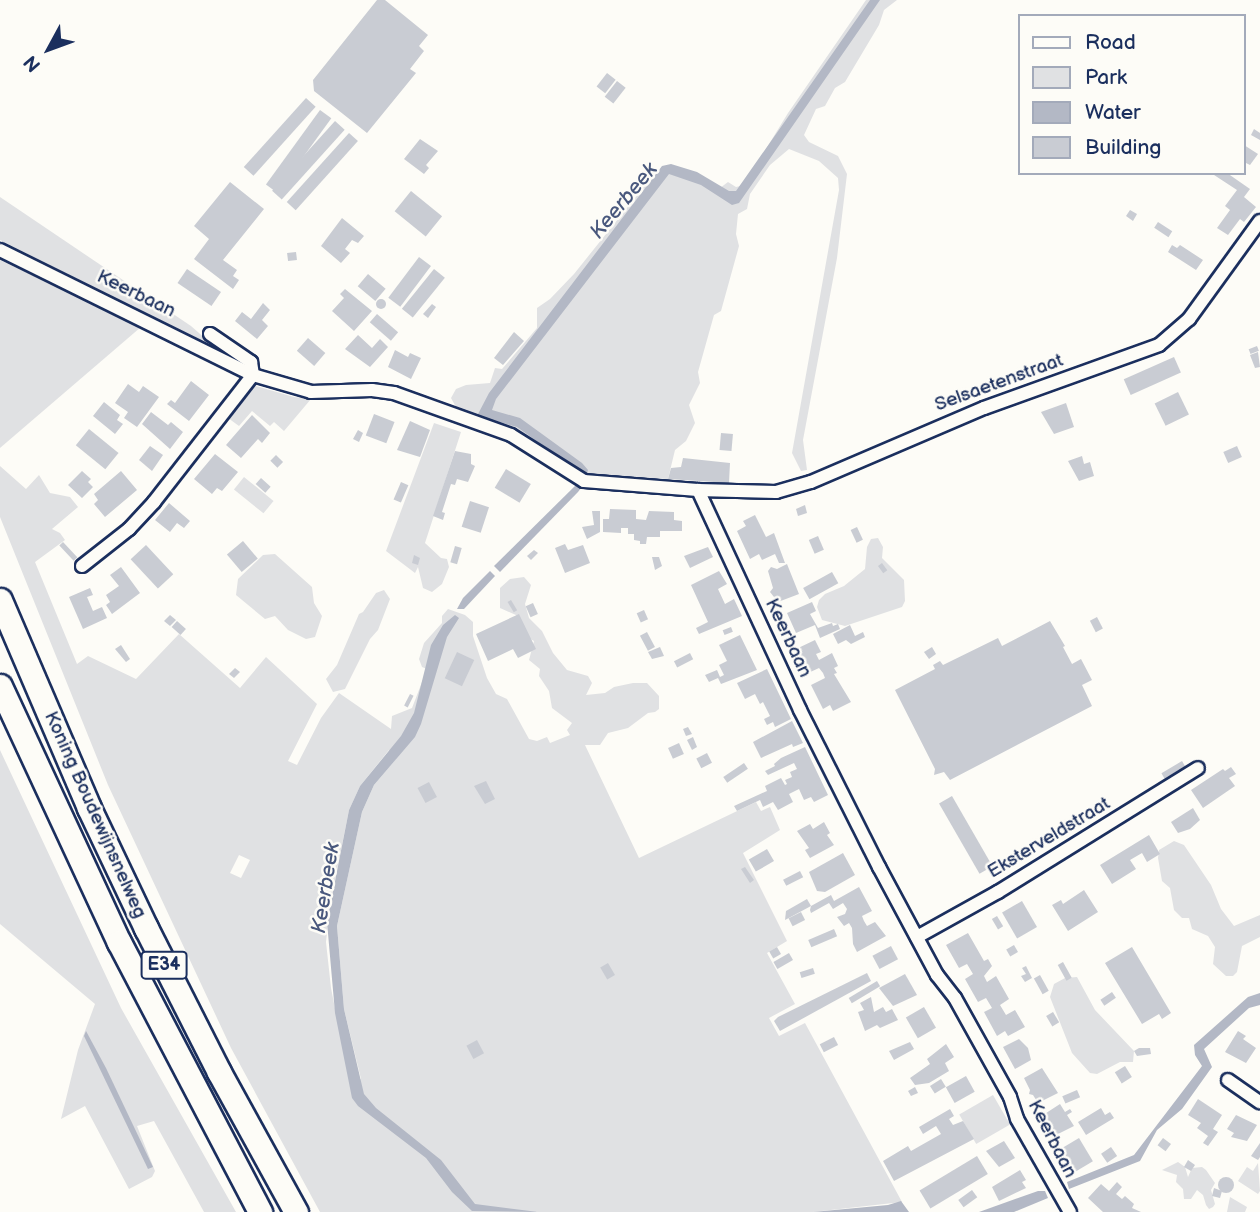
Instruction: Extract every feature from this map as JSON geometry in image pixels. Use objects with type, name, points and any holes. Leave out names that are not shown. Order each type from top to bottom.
[{"type":"highway","name":"Koning Boudewijnsnelweg","points":[[0,600],[89,808],[146,928],[219,1072],[296,1212]]},
{"type":"highway","name":"Koning Boudewijnsnelweg","points":[[0,687],[119,942],[260,1212]]},
{"type":"street","name":"Selsaetenstraat","points":[[698,490],[767,492],[792,489],[984,408],[1152,348],[1172,336],[1189,319],[1260,221]]},
{"type":"street","name":"Keerbaan","points":[[0,250],[253,375],[311,392],[372,390],[394,393],[511,435],[584,481],[698,490],[806,721],[917,937],[937,975],[955,998],[1010,1097],[1017,1119],[1070,1212]]},
{"type":"street","points":[[82,566],[129,529],[154,502],[253,375],[251,362],[210,334]]},
{"type":"street","name":"Eksterveldstraat","points":[[917,937],[998,892],[1198,768]]},
{"type":"street","points":[[1228,1080],[1260,1102]]},
{"type":"green space","points":[[866,0],[897,0],[884,10],[879,25],[845,82],[835,88],[825,106],[816,109],[804,135],[809,142],[838,156],[847,174],[837,258],[803,440],[807,470],[801,471],[792,453],[839,190],[838,178],[819,161],[789,149],[770,165],[750,194],[747,209],[738,214],[736,234],[739,246],[721,311],[714,315],[698,372],[700,383],[689,405],[695,423],[686,441],[675,450],[668,479],[584,475],[514,429],[457,409],[451,398],[456,389],[466,385],[490,383],[495,368],[502,369],[537,328],[537,308],[550,299],[574,274],[638,194],[646,179],[671,172],[720,188],[728,182],[736,187],[744,185],[788,113]]},
{"type":"green space","points":[[0,197],[191,326],[207,340],[207,344],[0,240]]},
{"type":"green space","points":[[0,260],[141,327],[0,448]]},
{"type":"green space","points":[[256,386],[311,399],[284,431],[274,422],[270,426],[252,411],[239,426],[228,418]]},
{"type":"green space","points":[[434,423],[461,432],[425,543],[441,558],[447,559],[449,567],[442,584],[432,592],[423,588],[418,567],[415,573],[386,551]]},
{"type":"green space","points":[[0,466],[26,489],[39,475],[50,493],[70,497],[78,507],[52,529],[60,533],[65,540],[35,562],[77,664],[88,656],[136,679],[179,634],[240,688],[266,657],[317,704],[288,761],[297,765],[321,718],[339,693],[391,729],[392,716],[412,708],[427,669],[422,667],[419,659],[424,643],[442,623],[442,616],[448,609],[465,615],[473,622],[473,636],[487,678],[496,694],[507,699],[529,739],[537,741],[547,737],[550,743],[570,735],[567,730],[572,723],[552,708],[549,691],[539,676],[540,669],[529,660],[534,641],[527,637],[516,615],[500,608],[500,588],[510,579],[524,577],[531,585],[525,604],[529,618],[542,631],[553,653],[567,670],[588,676],[592,683],[586,695],[605,693],[614,687],[633,683],[647,683],[659,696],[659,709],[655,712],[648,713],[628,728],[608,733],[600,745],[585,745],[639,858],[756,802],[761,811],[770,807],[780,830],[743,853],[787,941],[767,953],[795,1004],[769,1018],[779,1036],[805,1023],[902,1202],[813,1212],[320,1212],[231,1048],[108,785],[0,517]],"holes":[[[389,750],[396,759],[374,785],[362,812],[337,926],[344,1009],[361,1079],[350,1085],[331,988],[326,942],[330,905],[349,810],[360,786]],[[239,855],[250,860],[241,878],[230,873]]]},
{"type":"green space","points":[[244,477],[274,501],[263,513],[234,489]]},
{"type":"green space","points":[[878,538],[883,547],[882,558],[904,580],[905,601],[902,607],[845,626],[822,620],[817,607],[819,600],[825,594],[844,586],[865,569],[867,547],[871,539]]},
{"type":"green space","points":[[275,554],[312,587],[314,603],[322,616],[315,637],[306,639],[288,630],[275,616],[265,619],[236,595],[238,579],[263,555]]},
{"type":"green space","points":[[384,590],[390,599],[378,630],[370,639],[345,689],[333,692],[326,679],[337,665],[359,614],[376,593]]},
{"type":"green space","points":[[0,750],[121,1008],[236,1212],[204,1212],[154,1121],[137,1126],[155,1171],[152,1177],[129,1189],[85,1106],[61,1119],[78,1050],[95,1004],[0,924]]},
{"type":"green space","points":[[1174,841],[1184,845],[1211,885],[1221,909],[1234,926],[1260,915],[1260,937],[1242,946],[1237,972],[1233,976],[1226,976],[1213,964],[1215,947],[1208,936],[1192,929],[1189,918],[1182,918],[1174,910],[1170,888],[1162,881],[1158,858],[1159,850]]},
{"type":"green space","points":[[1077,977],[1095,1010],[1134,1051],[1133,1062],[1120,1062],[1097,1074],[1090,1073],[1072,1053],[1050,997],[1054,984],[1065,978]]},
{"type":"green space","points":[[993,1095],[1010,1124],[976,1144],[959,1114]]},
{"type":"green space","points":[[1178,1162],[1185,1167],[1188,1177],[1192,1168],[1202,1167],[1206,1170],[1215,1183],[1211,1190],[1215,1204],[1213,1207],[1209,1209],[1203,1195],[1197,1190],[1191,1199],[1184,1199],[1183,1189],[1176,1182],[1177,1175],[1162,1170]]},
{"type":"green space","points":[[1258,1163],[1258,1194],[1238,1181],[1247,1167],[1253,1171]]},
{"type":"green space","points":[[1230,1197],[1247,1207],[1245,1212],[1227,1212]]},
{"type":"water","points":[[870,0],[880,0],[739,203],[732,205],[701,185],[669,174],[496,399],[492,410],[520,418],[582,463],[588,470],[587,473],[584,475],[517,427],[477,416],[489,393],[662,166],[671,164],[697,172],[729,191],[736,191]]},
{"type":"water","points":[[577,484],[581,488],[578,492],[500,572],[494,566]]},
{"type":"water","points":[[490,571],[495,576],[464,609],[457,609],[463,598]]},
{"type":"water","points":[[455,615],[459,618],[447,637],[415,737],[374,785],[362,812],[337,926],[344,1009],[364,1094],[376,1108],[441,1160],[475,1204],[538,1212],[472,1211],[452,1192],[426,1158],[358,1106],[352,1098],[335,1013],[327,922],[349,810],[360,786],[401,736],[414,713],[431,645],[443,625]]},
{"type":"water","points":[[1260,993],[1260,1005],[1249,1008],[1204,1049],[1212,1067],[1182,1109],[1157,1130],[1140,1161],[1069,1189],[1067,1182],[1134,1155],[1202,1066],[1195,1055],[1194,1045],[1248,997]]},
{"type":"water","points":[[86,1031],[153,1167],[148,1169],[84,1036]]},
{"type":"water","points":[[1038,1191],[1045,1191],[1048,1198],[1014,1212],[979,1212]]},
{"type":"water","points":[[901,1201],[909,1212],[813,1212],[888,1205]]},
{"type":"building","points":[[377,0],[385,0],[428,35],[419,46],[424,51],[410,69],[416,73],[367,133],[314,91],[313,80]]},
{"type":"building","points":[[607,73],[616,80],[605,93],[597,86]]},
{"type":"building","points":[[617,81],[626,88],[613,104],[605,97]]},
{"type":"building","points":[[306,98],[316,107],[253,176],[244,167]]},
{"type":"building","points":[[320,110],[331,118],[277,193],[266,184]]},
{"type":"building","points":[[335,121],[345,130],[282,200],[272,191]]},
{"type":"building","points":[[1254,129],[1260,133],[1260,140],[1251,135]]},
{"type":"building","points":[[349,133],[358,141],[296,210],[287,202]]},
{"type":"building","points":[[420,139],[438,151],[426,165],[429,168],[424,174],[404,159]]},
{"type":"building","points":[[1246,146],[1258,154],[1250,165],[1246,163]]},
{"type":"building","points":[[1214,175],[1230,175],[1250,189],[1244,197],[1256,207],[1244,222],[1240,219],[1228,235],[1217,228],[1230,210],[1225,206],[1237,190]]},
{"type":"building","points":[[230,182],[264,209],[223,260],[237,270],[233,276],[239,280],[233,289],[194,259],[209,239],[194,226]]},
{"type":"building","points":[[411,191],[442,216],[426,236],[395,211]]},
{"type":"building","points":[[1130,210],[1137,214],[1133,221],[1126,216]]},
{"type":"building","points":[[342,218],[364,236],[358,243],[352,240],[345,249],[350,253],[341,263],[321,246]]},
{"type":"building","points":[[1158,222],[1172,231],[1168,237],[1154,228]]},
{"type":"building","points":[[1172,245],[1177,248],[1180,245],[1203,260],[1196,270],[1168,252]]},
{"type":"building","points":[[296,252],[297,260],[288,261],[287,253]]},
{"type":"building","points":[[419,257],[431,266],[400,307],[388,298]]},
{"type":"building","points":[[187,269],[221,292],[211,306],[177,283]]},
{"type":"building","points":[[434,269],[445,278],[413,317],[402,309]]},
{"type":"building","points":[[368,274],[386,289],[375,301],[358,286]]},
{"type":"building","points":[[345,289],[372,311],[354,331],[332,311],[344,298],[340,294]]},
{"type":"building","points":[[381,299],[385,300],[385,308],[381,309],[377,308],[376,304],[377,300]]},
{"type":"building","points":[[263,303],[270,310],[262,320],[268,326],[257,339],[235,321],[242,312],[251,319]]},
{"type":"building","points":[[432,304],[436,307],[428,318],[423,314]]},
{"type":"building","points":[[377,314],[398,332],[391,341],[370,322]]},
{"type":"building","points":[[514,332],[524,341],[503,365],[494,358]]},
{"type":"building","points":[[358,335],[372,348],[380,339],[388,347],[370,367],[345,349]]},
{"type":"building","points":[[308,338],[325,353],[314,366],[297,351]]},
{"type":"building","points":[[1257,346],[1259,351],[1251,354],[1249,349]]},
{"type":"building","points":[[395,350],[408,357],[410,353],[421,358],[411,379],[388,367]]},
{"type":"building","points":[[1258,352],[1260,367],[1255,368],[1250,355]]},
{"type":"building","points":[[1174,357],[1181,373],[1131,395],[1124,379]]},
{"type":"building","points":[[191,381],[209,395],[189,421],[167,404],[171,400],[175,403]]},
{"type":"building","points":[[128,384],[139,392],[143,386],[159,397],[137,427],[124,418],[128,412],[115,403]]},
{"type":"building","points":[[1178,392],[1189,414],[1166,426],[1155,403]]},
{"type":"building","points":[[104,402],[120,415],[117,420],[123,424],[115,434],[93,416]]},
{"type":"building","points":[[1066,403],[1074,427],[1054,434],[1041,412]]},
{"type":"building","points":[[151,412],[168,425],[171,422],[183,432],[170,449],[142,424]]},
{"type":"building","points":[[374,414],[395,422],[386,443],[366,435]]},
{"type":"building","points":[[252,415],[270,433],[262,443],[258,439],[241,458],[226,445]]},
{"type":"building","points":[[410,421],[430,430],[420,457],[397,450]]},
{"type":"building","points":[[89,429],[119,453],[105,469],[76,445]]},
{"type":"building","points":[[358,430],[363,433],[359,442],[353,439]]},
{"type":"building","points":[[721,433],[733,434],[731,451],[720,450]]},
{"type":"building","points":[[150,446],[163,455],[152,471],[139,460]]},
{"type":"building","points":[[1237,446],[1242,457],[1228,463],[1223,452]]},
{"type":"building","points":[[455,451],[471,454],[471,464],[475,466],[468,482],[457,479],[455,485],[451,484],[442,512],[445,513],[443,520],[433,516]]},
{"type":"building","points":[[215,454],[238,472],[222,491],[217,488],[212,494],[194,479]]},
{"type":"building","points":[[276,455],[283,462],[277,468],[270,461]]},
{"type":"building","points":[[1082,456],[1084,464],[1090,462],[1094,476],[1079,481],[1068,461]]},
{"type":"building","points":[[683,458],[730,463],[729,483],[668,479],[671,468],[681,467]]},
{"type":"building","points":[[506,469],[531,484],[520,503],[495,488]]},
{"type":"building","points":[[82,471],[91,479],[88,482],[93,487],[82,498],[68,485]]},
{"type":"building","points":[[121,471],[137,490],[105,517],[94,504],[98,500],[94,494]]},
{"type":"building","points":[[261,478],[271,487],[265,493],[256,484]]},
{"type":"building","points":[[401,482],[408,485],[401,503],[394,499]]},
{"type":"building","points":[[470,501],[489,507],[481,533],[462,527]]},
{"type":"building","points":[[169,503],[190,521],[184,528],[177,523],[170,532],[155,520]]},
{"type":"building","points":[[805,505],[807,513],[798,516],[796,509]]},
{"type":"building","points":[[610,509],[636,510],[636,519],[646,520],[649,511],[674,512],[674,520],[682,521],[682,531],[660,531],[660,537],[647,537],[646,544],[640,544],[640,541],[634,540],[634,534],[628,534],[628,528],[621,528],[621,533],[603,532],[603,519],[609,519]]},
{"type":"building","points":[[592,511],[600,511],[600,532],[587,539],[582,527],[594,525]]},
{"type":"building","points":[[755,515],[766,537],[774,533],[785,563],[779,563],[775,554],[762,560],[759,554],[750,559],[737,531],[746,526],[743,521]]},
{"type":"building","points":[[857,527],[863,540],[857,543],[851,530]]},
{"type":"building","points":[[818,536],[824,550],[815,554],[809,540]]},
{"type":"building","points":[[243,541],[258,559],[242,572],[227,554]]},
{"type":"building","points":[[63,542],[77,557],[74,561],[59,545]]},
{"type":"building","points":[[565,544],[568,550],[583,545],[590,563],[565,573],[555,548]]},
{"type":"building","points":[[146,545],[173,574],[158,589],[131,559]]},
{"type":"building","points":[[455,546],[462,548],[457,564],[450,562]]},
{"type":"building","points":[[708,547],[713,557],[690,568],[684,556]]},
{"type":"building","points":[[534,550],[538,553],[531,560],[527,556]]},
{"type":"building","points":[[414,555],[420,558],[418,565],[412,563]]},
{"type":"building","points":[[652,557],[659,557],[662,566],[655,570]]},
{"type":"building","points":[[882,563],[887,570],[883,573],[878,566]]},
{"type":"building","points":[[787,564],[799,594],[778,602],[770,592],[773,588],[768,571],[771,567],[777,569]]},
{"type":"building","points":[[121,567],[140,593],[112,614],[106,605],[110,602],[106,595],[119,586],[110,575]]},
{"type":"building","points":[[719,571],[727,584],[718,589],[725,604],[734,599],[742,616],[699,634],[696,628],[708,622],[691,585]]},
{"type":"building","points":[[832,572],[838,583],[809,599],[803,588]]},
{"type":"building","points":[[90,588],[93,595],[87,597],[93,611],[102,607],[107,618],[83,629],[69,597]]},
{"type":"building","points":[[511,600],[517,610],[514,612],[508,602]]},
{"type":"building","points":[[812,602],[816,611],[810,614],[818,628],[832,623],[833,626],[838,624],[840,629],[820,638],[815,625],[796,633],[787,613]]},
{"type":"building","points":[[533,603],[538,614],[531,617],[526,606]]},
{"type":"building","points":[[644,610],[648,619],[641,622],[637,613]]},
{"type":"building","points":[[519,614],[536,649],[518,658],[513,649],[488,661],[476,634]]},
{"type":"building","points":[[170,615],[176,620],[170,626],[164,621]]},
{"type":"building","points":[[1097,617],[1103,629],[1096,632],[1090,621]]},
{"type":"building","points":[[177,621],[186,629],[181,635],[172,627]]},
{"type":"building","points":[[1050,621],[1072,664],[1081,659],[1092,680],[1082,685],[1092,706],[950,780],[944,772],[934,775],[935,769],[895,690],[935,669],[933,665],[940,661],[943,665],[998,638],[1002,646]]},
{"type":"building","points":[[850,625],[855,636],[863,632],[865,637],[851,644],[846,640],[838,644],[833,634]]},
{"type":"building","points":[[731,627],[733,632],[725,635],[723,630]]},
{"type":"building","points":[[647,632],[655,647],[648,651],[640,636]]},
{"type":"building","points":[[740,635],[757,670],[721,684],[718,678],[709,682],[705,675],[717,670],[720,677],[724,675],[719,665],[727,661],[719,645]]},
{"type":"building","points":[[815,640],[821,652],[816,654],[819,660],[832,653],[838,666],[834,668],[837,673],[834,674],[851,702],[833,711],[830,705],[823,709],[811,685],[825,678],[823,673],[819,668],[806,674],[794,650]]},
{"type":"building","points":[[121,645],[130,659],[126,662],[115,649]]},
{"type":"building","points":[[660,647],[664,656],[652,659],[648,652]]},
{"type":"building","points":[[932,647],[936,654],[929,659],[924,652]]},
{"type":"building","points":[[457,652],[474,660],[462,686],[445,678]]},
{"type":"building","points":[[690,653],[693,659],[677,667],[674,661]]},
{"type":"building","points":[[235,668],[240,672],[234,678],[229,674]]},
{"type":"building","points":[[767,669],[791,719],[775,727],[773,722],[767,725],[764,719],[770,716],[763,702],[760,704],[755,694],[745,699],[737,683]]},
{"type":"building","points":[[410,694],[414,696],[408,707],[404,706]]},
{"type":"building","points":[[792,721],[803,743],[793,747],[792,744],[761,758],[753,742]]},
{"type":"building","points":[[688,727],[692,734],[686,736],[683,729]]},
{"type":"building","points":[[693,737],[697,747],[692,750],[687,740]]},
{"type":"building","points":[[679,743],[684,754],[673,759],[668,748]]},
{"type":"building","points":[[805,747],[828,795],[814,802],[811,797],[804,800],[799,789],[789,794],[793,802],[778,810],[773,802],[763,807],[760,800],[737,811],[734,806],[767,791],[765,786],[781,778],[785,785],[787,784],[785,780],[792,777],[790,772],[797,769],[794,763],[768,775],[765,771],[775,766],[781,758]]},
{"type":"building","points":[[707,753],[712,763],[701,768],[696,758]]},
{"type":"building","points":[[1182,761],[1185,766],[1165,779],[1161,773]]},
{"type":"building","points":[[744,763],[748,769],[727,783],[723,777]]},
{"type":"building","points":[[1231,767],[1236,774],[1229,778],[1235,786],[1203,808],[1191,790],[1223,769],[1225,771]]},
{"type":"building","points":[[486,781],[495,799],[485,804],[474,786]]},
{"type":"building","points":[[429,782],[437,797],[426,803],[418,788]]},
{"type":"building","points":[[952,796],[993,866],[980,874],[939,804]]},
{"type":"building","points":[[1193,808],[1200,820],[1190,829],[1178,833],[1171,822]]},
{"type":"building","points":[[824,822],[830,833],[827,835],[834,845],[810,858],[805,850],[809,848],[797,831],[810,824],[813,829]]},
{"type":"building","points":[[1149,835],[1160,854],[1147,862],[1142,853],[1130,860],[1136,869],[1112,884],[1100,865]]},
{"type":"building","points":[[767,849],[774,861],[756,872],[749,859]]},
{"type":"building","points":[[843,853],[855,875],[825,892],[817,891],[809,872]]},
{"type":"building","points":[[745,867],[754,880],[750,883],[741,869]]},
{"type":"building","points":[[800,871],[803,877],[786,886],[783,880]]},
{"type":"building","points":[[859,887],[872,911],[862,916],[864,921],[867,926],[875,922],[886,936],[857,952],[853,944],[852,928],[849,923],[844,926],[837,917],[845,914],[847,909],[843,903],[833,909],[829,903],[811,913],[810,910],[811,906],[831,895],[834,901]]},
{"type":"building","points":[[1084,890],[1098,912],[1068,931],[1052,905],[1061,900],[1063,904]]},
{"type":"building","points":[[807,899],[811,906],[785,920],[786,911]]},
{"type":"building","points":[[1022,901],[1037,927],[1017,938],[1002,912]]},
{"type":"building","points":[[801,912],[805,920],[793,926],[789,918]]},
{"type":"building","points":[[997,916],[1003,926],[998,929],[992,919]]},
{"type":"building","points":[[834,929],[837,936],[811,947],[808,940]]},
{"type":"building","points":[[968,933],[984,961],[988,959],[992,966],[984,976],[987,982],[996,976],[1009,999],[1000,1005],[1006,1015],[1015,1010],[1025,1027],[1008,1036],[1005,1031],[997,1036],[984,1012],[992,1008],[986,998],[978,1002],[965,979],[973,974],[967,964],[959,968],[946,945]]},
{"type":"building","points":[[1014,945],[1018,952],[1010,956],[1006,950]]},
{"type":"building","points":[[891,946],[898,959],[880,969],[872,956]]},
{"type":"building","points":[[777,947],[781,954],[773,958],[769,951]]},
{"type":"building","points":[[1132,947],[1171,1013],[1162,1019],[1159,1014],[1142,1024],[1105,963]]},
{"type":"building","points":[[789,953],[793,960],[777,969],[773,962]]},
{"type":"building","points":[[1063,962],[1072,978],[1066,981],[1058,965]]},
{"type":"building","points":[[608,963],[615,975],[607,980],[600,968]]},
{"type":"building","points":[[1026,966],[1032,978],[1025,982],[1021,976],[1026,974],[1022,968]]},
{"type":"building","points":[[813,968],[815,974],[802,978],[800,972]]},
{"type":"building","points":[[867,973],[871,981],[780,1031],[774,1021],[778,1017]]},
{"type":"building","points":[[905,974],[917,995],[893,1006],[879,988]]},
{"type":"building","points":[[1040,975],[1049,991],[1043,994],[1034,978]]},
{"type":"building","points":[[877,981],[880,986],[852,1003],[849,998]]},
{"type":"building","points":[[1112,992],[1116,998],[1104,1006],[1100,1000]]},
{"type":"building","points":[[871,997],[874,1012],[883,1007],[886,1012],[892,1009],[898,1020],[865,1031],[858,1012],[864,1010],[860,1003]]},
{"type":"building","points":[[924,1007],[936,1028],[918,1038],[906,1018]]},
{"type":"building","points":[[1053,1012],[1059,1022],[1052,1026],[1046,1016]]},
{"type":"building","points":[[1238,1031],[1246,1036],[1243,1039],[1256,1048],[1246,1063],[1225,1052]]},
{"type":"building","points":[[834,1037],[838,1045],[824,1052],[820,1044]]},
{"type":"building","points":[[1019,1039],[1028,1048],[1031,1060],[1015,1069],[1003,1047]]},
{"type":"building","points":[[477,1040],[484,1053],[473,1059],[466,1046]]},
{"type":"building","points":[[910,1042],[914,1049],[894,1060],[889,1051]]},
{"type":"building","points":[[946,1044],[954,1057],[945,1063],[949,1071],[929,1083],[915,1085],[910,1078],[930,1064],[927,1059]]},
{"type":"building","points":[[1150,1048],[1151,1054],[1137,1056],[1134,1051]]},
{"type":"building","points":[[1125,1066],[1132,1077],[1122,1083],[1115,1072]]},
{"type":"building","points":[[1042,1068],[1058,1093],[1038,1103],[1033,1095],[1029,1094],[1030,1090],[1024,1078]]},
{"type":"building","points":[[966,1076],[975,1092],[955,1103],[946,1087]]},
{"type":"building","points":[[941,1079],[946,1087],[935,1094],[930,1086]]},
{"type":"building","points":[[915,1087],[918,1093],[911,1096],[908,1091]]},
{"type":"building","points":[[1077,1090],[1080,1097],[1065,1104],[1062,1096]]},
{"type":"building","points":[[1198,1099],[1222,1115],[1213,1129],[1218,1132],[1208,1146],[1203,1143],[1208,1136],[1197,1128],[1201,1123],[1188,1115]]},
{"type":"building","points":[[1060,1104],[1065,1112],[1070,1109],[1072,1112],[1067,1115],[1074,1126],[1052,1137],[1040,1117]]},
{"type":"building","points":[[1101,1108],[1105,1115],[1110,1112],[1114,1118],[1086,1135],[1078,1122]]},
{"type":"building","points":[[950,1109],[954,1116],[949,1119],[953,1125],[963,1121],[974,1139],[894,1181],[883,1161],[908,1146],[911,1151],[941,1134],[936,1126],[923,1134],[919,1127]]},
{"type":"building","points":[[1236,1115],[1257,1125],[1247,1141],[1231,1137],[1234,1133],[1227,1129]]},
{"type":"building","points":[[1079,1138],[1093,1161],[1073,1173],[1059,1150]]},
{"type":"building","points":[[1163,1138],[1171,1144],[1166,1151],[1158,1145]]},
{"type":"building","points":[[1004,1141],[1015,1158],[999,1167],[986,1151]]},
{"type":"building","points":[[1260,1143],[1260,1157],[1258,1160],[1251,1156]]},
{"type":"building","points":[[1111,1147],[1117,1156],[1107,1163],[1101,1154]]},
{"type":"building","points":[[977,1156],[988,1174],[930,1209],[920,1191]]},
{"type":"building","points":[[1188,1160],[1195,1165],[1191,1171],[1184,1167]]},
{"type":"building","points":[[1020,1170],[1026,1180],[1022,1182],[1026,1188],[999,1201],[992,1187]]},
{"type":"building","points":[[1223,1177],[1229,1177],[1234,1185],[1232,1191],[1223,1193],[1218,1188],[1218,1182]]},
{"type":"building","points":[[1117,1182],[1122,1187],[1116,1194],[1122,1199],[1125,1196],[1134,1204],[1132,1208],[1141,1212],[1103,1212],[1088,1198],[1101,1184],[1109,1191]]},
{"type":"building","points":[[1214,1188],[1222,1191],[1220,1198],[1212,1196]]},
{"type":"building","points":[[972,1190],[977,1197],[964,1207],[958,1200]]},
{"type":"water label","name":"Keerbeek","points":[[624,201]]},
{"type":"water label","name":"Keerbeek","points":[[326,888]]}]
